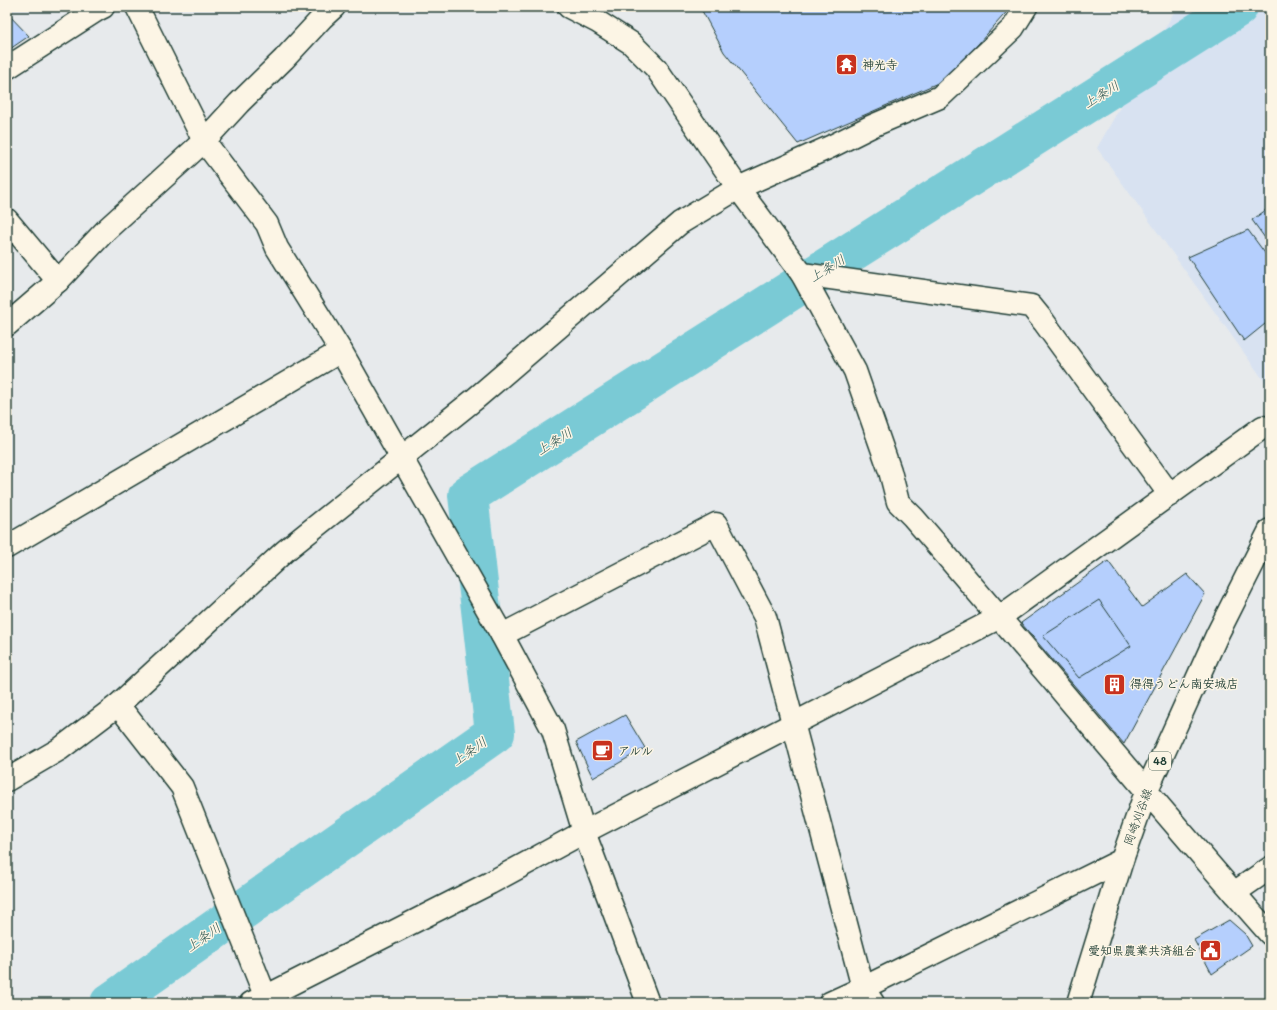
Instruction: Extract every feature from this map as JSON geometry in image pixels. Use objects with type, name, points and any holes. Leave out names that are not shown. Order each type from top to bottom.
[{"type":"street","points":[[7,68],[103,7]]},
{"type":"street","points":[[137,7],[204,141],[267,224],[277,248],[341,350],[401,459],[502,635],[553,730],[584,832],[648,1003]]},
{"type":"street","points":[[569,7],[598,22],[631,43],[656,68],[738,188],[802,274],[855,371],[890,472],[898,502],[913,517],[1000,617],[1146,792],[1270,934]]},
{"type":"street","points":[[7,780],[60,749],[118,705],[285,551],[475,399],[680,223],[738,188],[830,147],[872,126],[940,97],[1012,28],[1026,7]]},
{"type":"street","points":[[7,325],[58,281],[107,229],[204,141],[284,59],[323,11]]},
{"type":"street","points":[[7,220],[58,281]]},
{"type":"street","points":[[802,274],[1031,306],[1058,340],[1170,495]]},
{"type":"street","points":[[7,547],[341,350]]},
{"type":"street","points":[[118,705],[182,787],[262,1001],[490,883],[584,832],[794,725],[1000,617],[1263,427]]},
{"type":"street","points":[[502,635],[716,524],[765,617],[868,995]]},
{"type":"street","name":"岡崎刈谷線","points":[[1078,1003],[1122,860],[1146,792],[1217,635],[1270,530]]},
{"type":"street","points":[[830,1003],[868,995],[1122,860]]},
{"type":"street","points":[[1234,893],[1270,868]]},
{"type":"shaded area","points":[[1177,7],[1270,7],[1270,389],[1097,148]]},
{"type":"building","name":"神光寺","points":[[700,7],[1011,7],[947,79],[798,144],[724,52]]},
{"type":"building","points":[[7,13],[29,36],[7,51]]},
{"type":"building","points":[[1270,207],[1270,245],[1252,220]]},
{"type":"building","points":[[1248,230],[1270,260],[1270,320],[1244,341],[1188,257]]},
{"type":"building","name":"得得うどん南安城店","points":[[1108,561],[1142,607],[1187,574],[1205,594],[1124,744],[1021,623]]},
{"type":"building","points":[[1099,600],[1131,646],[1079,678],[1043,636]]},
{"type":"building","points":[[625,715],[645,748],[593,778],[576,742]]},
{"type":"building","points":[[1229,920],[1245,934],[1252,946],[1212,974],[1194,940]]},
{"type":"building","points":[[722,998],[725,1003],[702,1003]]},
{"type":"waterway","name":"上条川","points":[[110,1003],[495,733],[468,495],[1238,7]]},
{"type":"place","name":"神光寺","points":[[847,65]]},
{"type":"place","name":"得得うどん南安城店","points":[[1114,684]]},
{"type":"place","name":"アルル","points":[[603,751]]},
{"type":"place","name":"愛知県農業共済組合","points":[[1211,951]]}]
